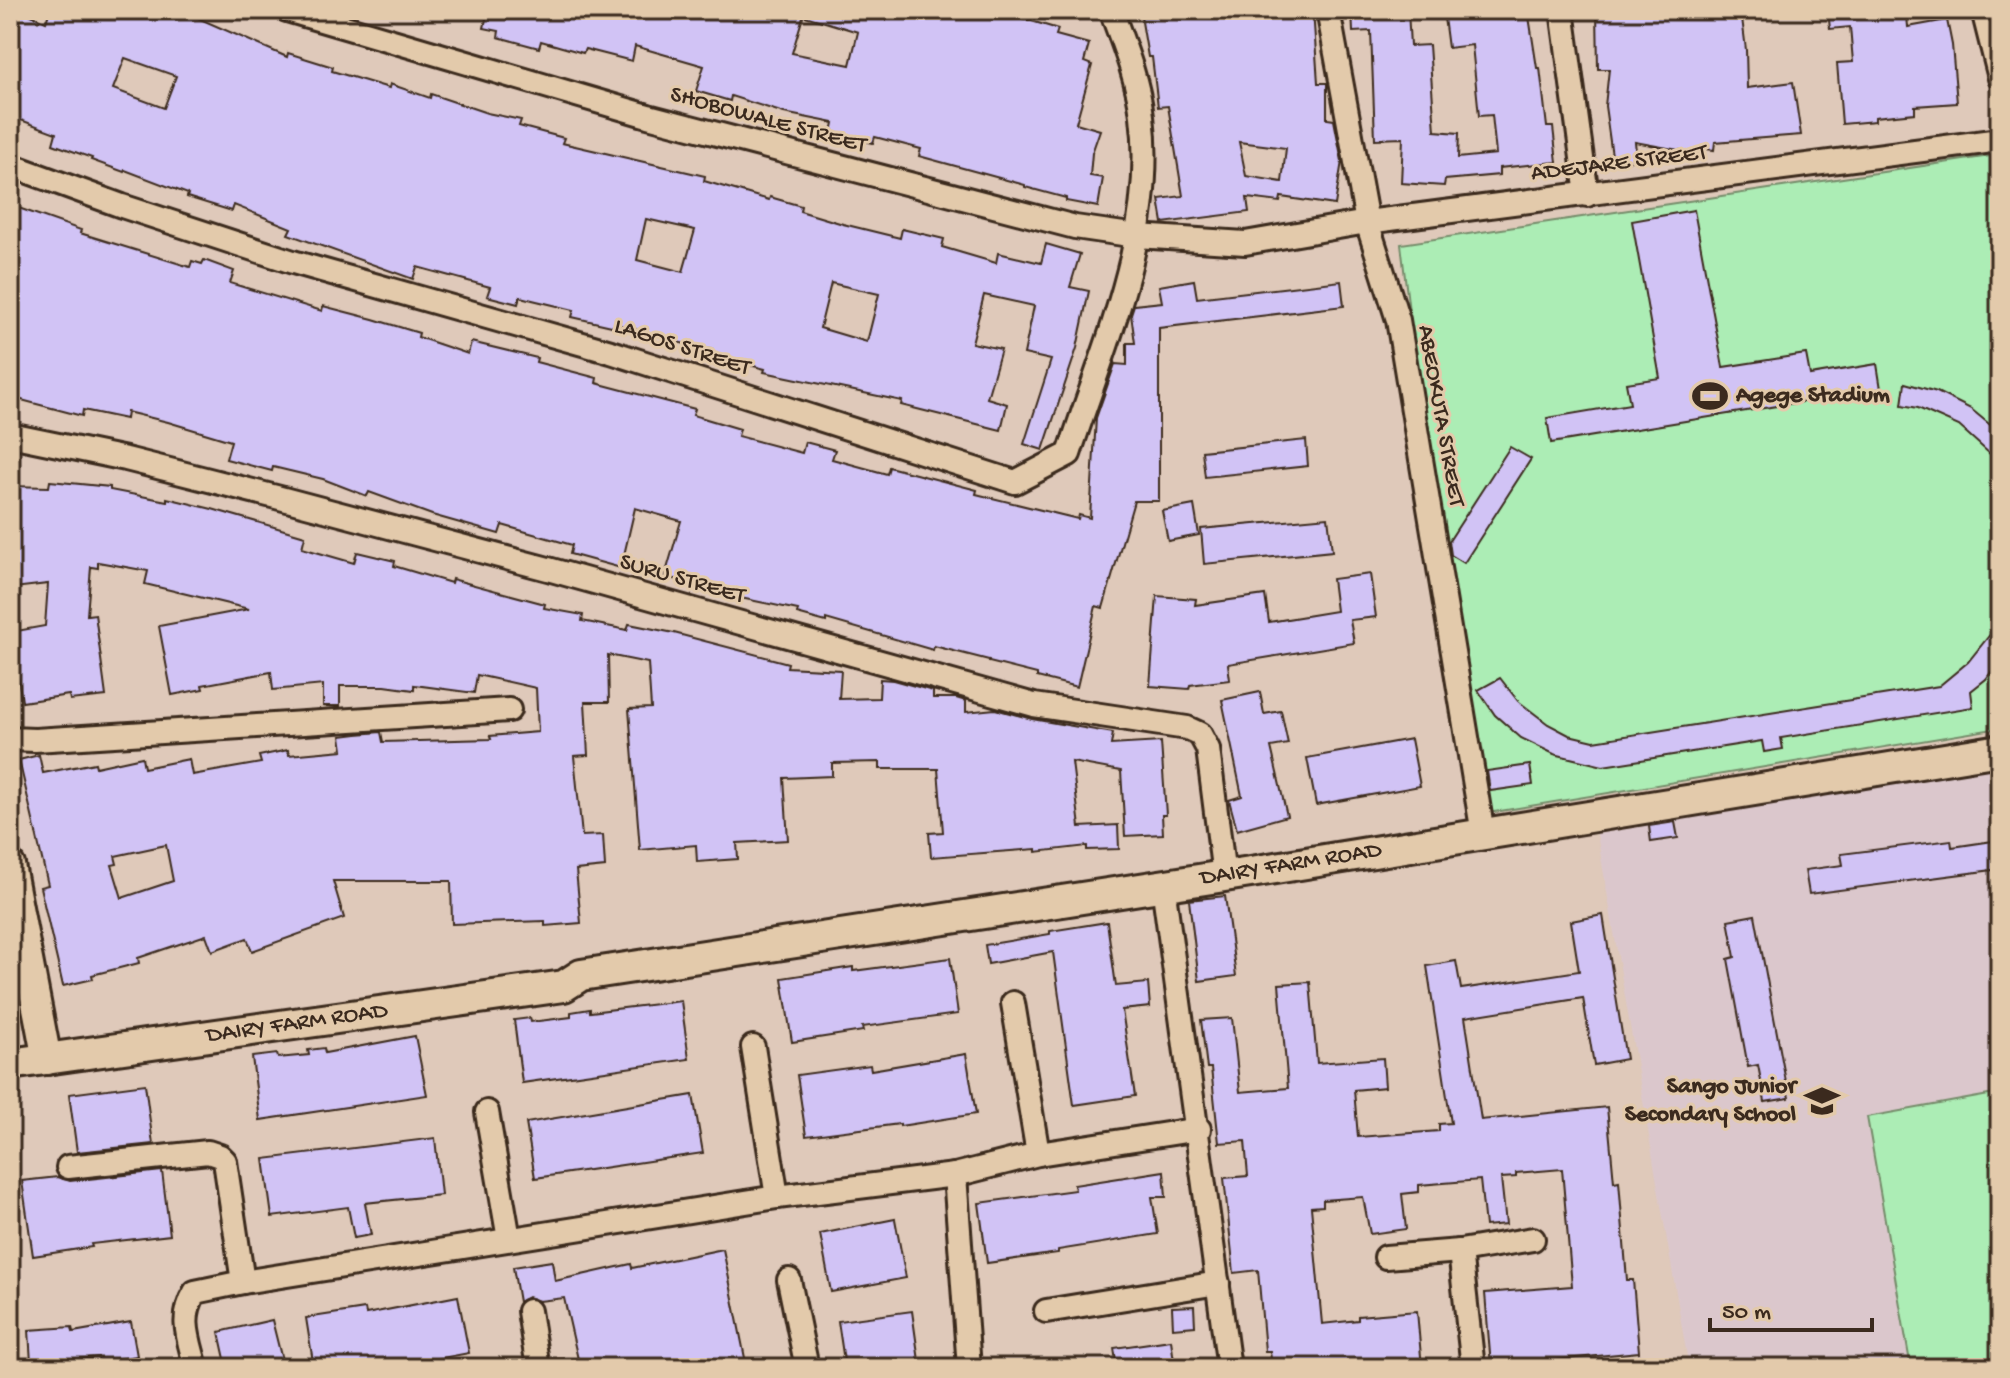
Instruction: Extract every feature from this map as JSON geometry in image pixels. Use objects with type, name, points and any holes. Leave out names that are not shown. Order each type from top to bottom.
[{"type":"main road","name":"DAIRY FARM ROAD","points":[[10,1046],[46,1050],[564,986],[581,975],[1224,876],[2000,750]]},
{"type":"main road","name":"DAIRY FARM ROAD","points":[[10,1064],[46,1050]]},
{"type":"street","name":"SHOBOWALE STREET","points":[[287,10],[330,16],[648,116],[1075,227],[1137,236],[1245,243]]},
{"type":"street","name":"LAGOS STREET","points":[[10,165],[122,206],[293,262],[611,352],[1015,482],[1069,454],[1124,286],[1137,236],[1145,158],[1142,113],[1111,10]]},
{"type":"street","name":"ABEOKUTA STREET","points":[[1328,10],[1367,222],[1398,320],[1483,834]]},
{"type":"street","points":[[1562,10],[1587,195]]},
{"type":"street","points":[[1983,10],[2000,78]]},
{"type":"street","name":"ADEJARE STREET","points":[[1245,243],[1367,222],[2000,140]]},
{"type":"street","name":"SURU STREET","points":[[10,435],[126,459],[295,502],[548,569],[1034,705],[1187,728],[1200,734],[1208,749],[1224,876]]},
{"type":"street","points":[[10,739],[35,740],[509,710]]},
{"type":"street","points":[[10,865],[46,1050]]},
{"type":"street","points":[[1163,885],[1199,1129],[1229,1368]]},
{"type":"street","points":[[1013,1003],[1038,1154]]},
{"type":"street","points":[[753,1047],[777,1197]]},
{"type":"street","points":[[487,1112],[509,1239]]},
{"type":"street","points":[[196,1368],[185,1324],[186,1307],[195,1292],[777,1197],[955,1175],[1038,1154],[1199,1129]]},
{"type":"street","points":[[68,1167],[196,1152],[220,1156],[225,1161],[243,1282]]},
{"type":"street","points":[[955,1175],[969,1368]]},
{"type":"street","points":[[1386,1257],[1460,1251],[1533,1239]]},
{"type":"street","points":[[1460,1251],[1473,1368]]},
{"type":"street","points":[[789,1280],[807,1368]]},
{"type":"street","points":[[1046,1311],[1218,1283]]},
{"type":"street","points":[[529,1311],[538,1368]]},
{"type":"shaded area","name":"Sango Junior Secondary School","points":[[2000,764],[2000,1368],[1689,1368],[1597,834]]},
{"type":"green space","name":"Agege Stadium","points":[[1997,155],[2000,170],[2000,728],[1488,813],[1437,547],[1401,244]]},
{"type":"green space","points":[[2000,1093],[2000,1368],[1911,1368],[1867,1117]]},
{"type":"building","points":[[10,10],[21,10],[46,22],[50,10],[129,10],[144,16],[146,10],[193,10],[191,15],[287,57],[288,53],[333,67],[332,71],[389,88],[390,84],[430,98],[431,94],[487,113],[521,120],[519,126],[564,138],[562,143],[705,176],[704,181],[801,206],[800,211],[843,224],[900,238],[902,229],[944,239],[942,247],[996,263],[998,253],[1041,263],[1046,244],[1080,254],[1070,287],[1089,291],[1077,348],[1043,450],[1024,444],[1051,360],[1024,354],[1034,306],[984,295],[972,343],[1001,349],[987,398],[1007,404],[1001,430],[901,405],[902,401],[764,372],[765,369],[711,355],[712,350],[616,324],[616,327],[572,317],[574,310],[520,297],[518,304],[487,296],[490,287],[417,267],[413,279],[288,234],[291,228],[234,205],[232,211],[187,197],[188,194],[91,160],[53,144],[56,133],[10,116]],"holes":[[[125,58],[176,76],[164,108],[113,89]],[[646,219],[695,230],[683,272],[637,260]],[[831,283],[879,294],[867,342],[820,328]]]},
{"type":"building","points":[[488,10],[805,10],[1009,10],[1008,14],[1058,29],[1056,35],[1089,44],[1084,62],[1092,65],[1076,123],[1100,130],[1092,153],[1090,176],[1103,178],[1098,207],[1066,201],[1066,198],[1025,185],[919,156],[921,149],[875,137],[873,143],[832,132],[834,123],[784,113],[731,96],[730,101],[696,91],[704,66],[635,46],[632,61],[585,49],[583,53],[541,41],[539,48],[498,37],[499,31],[484,28]],"holes":[[[805,10],[805,16],[858,32],[850,65],[792,53]]]},
{"type":"building","points":[[1140,10],[1313,10],[1318,83],[1327,83],[1327,119],[1334,120],[1342,161],[1335,205],[1281,197],[1280,202],[1247,198],[1249,212],[1163,223],[1159,199],[1183,196],[1168,106],[1158,107],[1152,57],[1148,57]],"holes":[[[1239,142],[1286,148],[1282,182],[1246,176]]]},
{"type":"building","points":[[1352,10],[1408,10],[1410,46],[1429,45],[1435,131],[1459,133],[1458,158],[1496,154],[1492,115],[1479,116],[1472,45],[1448,48],[1443,10],[1528,10],[1537,68],[1540,68],[1547,127],[1553,127],[1557,162],[1499,168],[1499,175],[1445,180],[1444,186],[1401,183],[1403,138],[1375,139],[1371,31],[1353,32]]},
{"type":"building","points":[[1597,10],[1741,10],[1747,88],[1793,82],[1801,135],[1715,142],[1714,150],[1700,148],[1700,154],[1635,142],[1637,160],[1613,163],[1605,106],[1609,69],[1598,69]]},
{"type":"building","points":[[1828,10],[1900,10],[1901,17],[1907,16],[1908,27],[1947,20],[1957,103],[1915,106],[1915,113],[1842,124],[1837,63],[1853,62],[1850,27],[1830,29]]},
{"type":"building","points":[[10,205],[81,230],[80,233],[190,267],[192,261],[202,264],[204,260],[234,271],[230,283],[322,311],[323,306],[373,319],[419,333],[418,337],[468,354],[471,342],[537,358],[536,362],[597,378],[596,383],[695,409],[693,415],[740,429],[738,436],[802,453],[805,442],[835,450],[832,459],[887,474],[889,467],[977,490],[976,494],[1078,519],[1079,515],[1090,518],[1096,418],[1115,364],[1127,365],[1127,343],[1135,343],[1131,314],[1134,305],[1162,302],[1159,286],[1194,280],[1197,298],[1341,281],[1344,306],[1159,328],[1159,501],[1134,501],[1103,608],[1096,606],[1077,687],[989,660],[934,646],[933,650],[826,619],[826,622],[797,614],[798,610],[731,596],[665,576],[681,521],[635,508],[621,568],[570,554],[572,545],[502,525],[499,534],[432,515],[369,492],[367,496],[323,479],[273,467],[272,471],[226,459],[231,441],[168,422],[127,412],[126,419],[83,410],[82,416],[10,397]]},
{"type":"building","points":[[1694,210],[1723,367],[1806,354],[1810,375],[1877,364],[1881,389],[1551,443],[1547,418],[1630,404],[1626,383],[1660,378],[1632,221]]},
{"type":"building","points":[[1905,383],[1937,392],[1971,409],[2000,433],[2000,463],[1959,426],[1918,408],[1902,405]]},
{"type":"building","points":[[1306,440],[1308,466],[1205,477],[1202,451]]},
{"type":"building","points":[[1510,447],[1531,459],[1464,563],[1451,555],[1449,541]]},
{"type":"building","points":[[50,481],[110,487],[110,490],[167,501],[167,498],[305,536],[302,548],[354,563],[357,552],[395,561],[394,566],[451,583],[452,579],[545,604],[544,608],[583,615],[582,621],[627,630],[629,624],[674,633],[788,663],[787,667],[841,670],[839,699],[879,698],[880,679],[893,680],[933,691],[933,698],[966,701],[966,712],[995,709],[1032,719],[1113,733],[1111,745],[1161,742],[1166,815],[1162,815],[1163,834],[1125,836],[1121,771],[1072,762],[1080,827],[1118,825],[1119,849],[1087,850],[1087,846],[931,857],[929,833],[943,832],[938,769],[880,769],[880,762],[832,763],[832,776],[784,778],[788,840],[737,843],[738,859],[697,862],[696,845],[640,850],[629,709],[651,708],[648,663],[608,655],[609,702],[585,702],[588,755],[574,756],[582,836],[603,835],[605,867],[576,870],[581,923],[545,926],[545,921],[452,924],[451,881],[333,881],[344,918],[252,951],[247,938],[212,951],[206,935],[138,958],[139,963],[63,986],[40,887],[48,885],[19,760],[39,755],[43,773],[95,763],[96,767],[142,757],[144,768],[189,759],[192,775],[261,763],[259,756],[288,750],[289,755],[343,750],[341,736],[357,734],[381,732],[383,742],[491,739],[490,736],[538,732],[536,688],[477,675],[474,693],[414,685],[414,690],[385,686],[340,686],[340,706],[323,706],[323,685],[273,690],[271,672],[202,685],[203,689],[172,695],[159,626],[249,609],[145,584],[148,571],[98,562],[98,568],[91,567],[87,615],[95,614],[106,696],[70,700],[69,695],[22,702],[11,632],[45,626],[48,584],[14,588],[10,561],[10,486],[49,487]],"holes":[[[166,845],[173,881],[122,898],[112,865],[117,864],[115,856]]]},
{"type":"building","points":[[1194,505],[1199,535],[1168,541],[1162,511]]},
{"type":"building","points":[[1328,517],[1332,551],[1204,564],[1201,529]]},
{"type":"building","points":[[1370,574],[1376,617],[1350,620],[1354,643],[1228,664],[1230,680],[1190,685],[1189,689],[1150,686],[1157,596],[1196,599],[1195,605],[1265,595],[1269,622],[1336,611],[1332,579]]},
{"type":"building","points":[[2000,622],[2000,660],[1986,679],[1971,691],[1973,707],[1781,738],[1783,749],[1764,752],[1762,741],[1603,766],[1554,754],[1521,738],[1495,715],[1478,690],[1500,678],[1518,701],[1548,724],[1569,735],[1594,741],[1939,686],[1968,662]]},
{"type":"building","points":[[1260,692],[1264,714],[1281,711],[1288,744],[1271,747],[1287,816],[1237,830],[1229,800],[1242,796],[1222,700]]},
{"type":"building","points":[[1411,739],[1420,786],[1316,805],[1307,758]]},
{"type":"building","points":[[1530,765],[1533,785],[1490,791],[1487,771]]},
{"type":"building","points":[[1675,822],[1678,838],[1651,842],[1649,826]]},
{"type":"building","points":[[1951,840],[1952,847],[2000,840],[2000,869],[1809,894],[1805,870],[1843,865],[1841,854]]},
{"type":"building","points":[[1225,896],[1236,976],[1199,981],[1189,900]]},
{"type":"building","points":[[1603,915],[1626,1059],[1594,1065],[1583,998],[1465,1017],[1481,1120],[1607,1107],[1614,1182],[1619,1181],[1627,1280],[1633,1280],[1639,1352],[1491,1366],[1485,1293],[1572,1286],[1562,1169],[1516,1173],[1516,1177],[1501,1178],[1506,1224],[1485,1226],[1480,1180],[1419,1185],[1419,1192],[1402,1194],[1406,1229],[1370,1234],[1363,1197],[1323,1200],[1323,1206],[1311,1207],[1322,1324],[1358,1320],[1358,1316],[1417,1311],[1422,1368],[1272,1368],[1270,1351],[1265,1351],[1258,1270],[1234,1273],[1224,1178],[1248,1176],[1245,1141],[1219,1143],[1211,1068],[1207,1068],[1201,1020],[1232,1018],[1240,1092],[1288,1088],[1279,984],[1310,982],[1317,1063],[1383,1058],[1385,1087],[1354,1090],[1358,1137],[1439,1131],[1439,1124],[1451,1123],[1427,966],[1456,961],[1461,989],[1579,971],[1571,921]]},
{"type":"building","points":[[1755,915],[1789,1098],[1765,1102],[1758,1065],[1748,1067],[1728,959],[1735,957],[1728,920]]},
{"type":"building","points":[[1107,922],[1116,986],[1148,983],[1150,1007],[1122,1010],[1135,1096],[1074,1105],[1053,952],[988,964],[985,945]]},
{"type":"building","points":[[950,958],[958,1014],[862,1027],[863,1031],[792,1042],[782,978],[853,967],[853,971]]},
{"type":"building","points":[[681,1001],[689,1059],[522,1083],[514,1020],[530,1018],[531,1022],[571,1017],[571,1012],[590,1009],[590,1012]]},
{"type":"building","points":[[415,1036],[427,1095],[260,1120],[252,1057],[309,1055],[308,1050],[324,1048],[325,1053]]},
{"type":"building","points":[[966,1054],[976,1114],[806,1136],[797,1075],[870,1065],[871,1070]]},
{"type":"building","points":[[145,1084],[153,1144],[77,1152],[69,1094]]},
{"type":"building","points":[[693,1095],[703,1153],[535,1178],[526,1123]]},
{"type":"building","points":[[435,1138],[441,1195],[365,1203],[371,1235],[354,1238],[348,1207],[272,1217],[264,1159]]},
{"type":"building","points":[[162,1171],[170,1235],[91,1244],[92,1247],[33,1256],[22,1181],[58,1177],[70,1181]]},
{"type":"building","points":[[1164,1171],[1166,1197],[1152,1197],[1158,1234],[987,1263],[979,1203],[1075,1190],[1074,1185]]},
{"type":"building","points":[[895,1219],[906,1278],[831,1292],[820,1234]]},
{"type":"building","points":[[723,1249],[747,1368],[580,1368],[564,1298],[539,1301],[528,1297],[519,1302],[513,1267],[552,1261],[555,1281],[631,1264],[632,1268]]},
{"type":"building","points":[[458,1296],[469,1353],[389,1368],[314,1368],[306,1318],[365,1309],[366,1314]]},
{"type":"building","points":[[1194,1306],[1195,1326],[1173,1328],[1172,1307]]},
{"type":"building","points":[[912,1311],[920,1368],[856,1368],[855,1360],[844,1361],[838,1321]]},
{"type":"building","points":[[272,1320],[284,1368],[227,1368],[219,1332]]},
{"type":"building","points":[[131,1322],[137,1356],[99,1362],[98,1357],[31,1363],[29,1330],[72,1327],[73,1332]]},
{"type":"building","points":[[1171,1340],[1175,1368],[1117,1368],[1114,1348]]},
{"type":"place","name":"Agege Stadium","points":[[1710,396]]},
{"type":"place","name":"Sango Junior Secondary School","points":[[1822,1101]]}]
